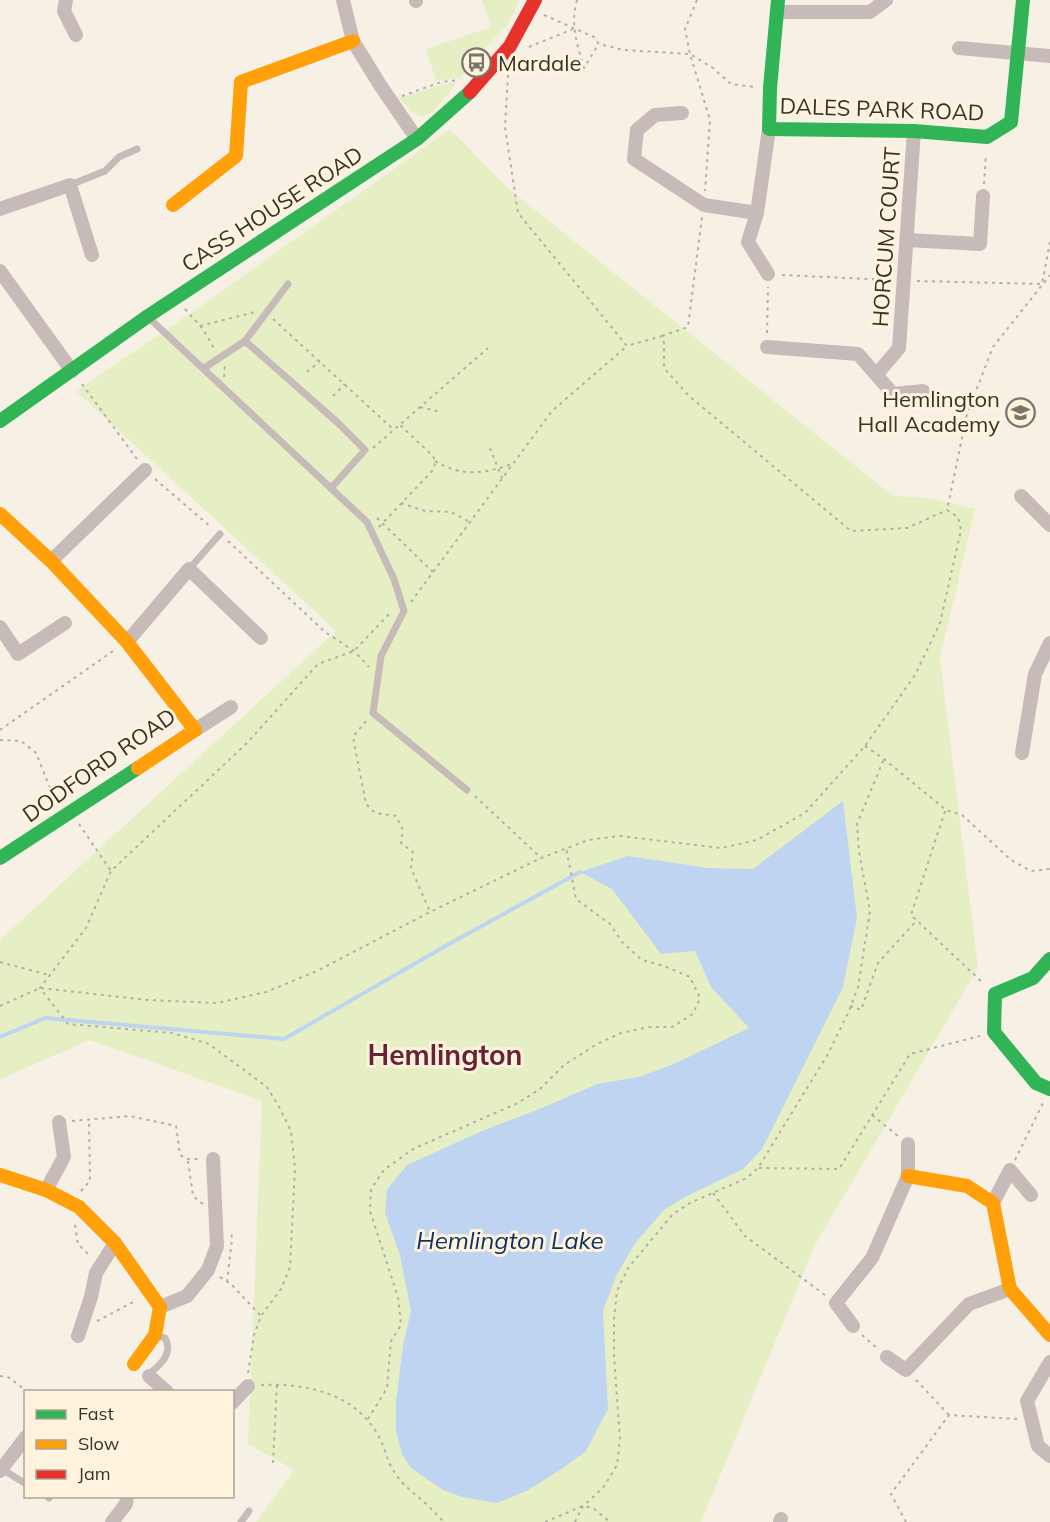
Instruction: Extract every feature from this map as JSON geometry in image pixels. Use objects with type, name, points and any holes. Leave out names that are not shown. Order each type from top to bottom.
[{"type":"street","points":[[66,0],[64,11],[76,35]]},
{"type":"street","points":[[343,0],[353,41],[417,139]]},
{"type":"street","points":[[777,6],[870,12],[886,0]]},
{"type":"street","points":[[1020,53],[1023,0]]},
{"type":"street","name":"CASS HOUSE ROAD","points":[[0,421],[148,316],[417,139],[467,95],[510,46],[533,4]]},
{"type":"street","name":"DALES PARK ROAD","points":[[777,6],[769,129],[914,131],[987,137],[1011,123],[1020,53]]},
{"type":"street","points":[[173,205],[236,156],[241,82],[353,41]]},
{"type":"street","points":[[958,48],[1050,56]]},
{"type":"street","points":[[682,113],[655,115],[637,130],[633,159],[704,205],[758,213]]},
{"type":"street","points":[[768,274],[747,242],[758,213],[769,129]]},
{"type":"street","name":"HORCUM COURT","points":[[877,374],[899,348],[914,131]]},
{"type":"street","points":[[0,209],[70,185],[92,255]]},
{"type":"street","points":[[907,240],[980,243],[983,196]]},
{"type":"street","points":[[0,271],[5,289],[72,371]]},
{"type":"street","points":[[767,347],[858,354],[892,394],[923,391]]},
{"type":"street","points":[[51,561],[145,470]]},
{"type":"street","points":[[1021,496],[1050,525]]},
{"type":"street","name":"DODFORD ROAD","points":[[1,518],[51,561],[127,642],[195,730],[1,857]]},
{"type":"street","points":[[127,642],[189,569],[261,638]]},
{"type":"street","points":[[0,627],[18,654],[64,623]]},
{"type":"street","points":[[1022,753],[1035,674],[1050,643]]},
{"type":"street","points":[[195,730],[231,707]]},
{"type":"street","points":[[1048,1094],[1036,1083],[994,1032],[995,994],[1032,978],[1050,959]]},
{"type":"street","points":[[46,1190],[64,1157],[59,1122]]},
{"type":"street","points":[[853,1326],[836,1303],[872,1258],[908,1176],[908,1144]]},
{"type":"street","points":[[160,1308],[187,1296],[208,1270],[217,1245],[213,1159]]},
{"type":"street","points":[[1030,1195],[1010,1170],[993,1203],[1010,1289],[1050,1335]]},
{"type":"street","points":[[0,1175],[46,1190],[79,1207],[115,1243],[160,1308],[155,1335],[134,1364]]},
{"type":"street","points":[[908,1176],[967,1186],[993,1203]]},
{"type":"street","points":[[80,1332],[96,1273],[115,1243]]},
{"type":"street","points":[[887,1357],[906,1370],[969,1304],[1010,1289]]},
{"type":"street","points":[[1050,1362],[1028,1401],[1038,1446],[1050,1456]]},
{"type":"street","points":[[149,1376],[165,1390]]},
{"type":"street","points":[[234,1400],[248,1386]]},
{"type":"street","points":[[1,1470],[24,1440]]},
{"type":"street","points":[[112,1522],[126,1504],[127,1498]]},
{"type":"lane","points":[[70,185],[105,171],[119,157],[137,148]]},
{"type":"lane","points":[[204,368],[245,340],[288,284]]},
{"type":"lane","points":[[148,316],[367,522],[394,579],[404,611],[381,656],[373,713],[468,790]]},
{"type":"lane","points":[[245,340],[365,450],[332,487]]},
{"type":"lane","points":[[189,569],[220,534]]},
{"type":"lane","points":[[134,1364],[149,1376],[168,1353],[170,1346],[165,1338],[155,1335]]},
{"type":"lane","points":[[1,1470],[24,1483]]},
{"type":"lane","points":[[242,1522],[249,1511]]},
{"type":"path","points":[[577,0],[573,12],[573,29],[584,68],[599,44]]},
{"type":"path","points":[[40,988],[87,928],[111,871],[247,743],[318,664],[354,651],[388,615],[404,611],[552,411],[627,346],[688,327],[704,205],[710,120],[690,54],[685,29],[697,0]]},
{"type":"path","points":[[533,4],[573,29],[594,37],[599,44],[624,50],[690,54],[713,68],[731,84],[770,88]]},
{"type":"path","points":[[510,46],[529,47],[573,29]]},
{"type":"path","points":[[508,69],[505,127],[518,213],[627,346]]},
{"type":"path","points":[[390,100],[441,82],[459,80]]},
{"type":"path","points":[[983,196],[987,137]]},
{"type":"path","points":[[947,510],[967,414],[993,347],[1050,275]]},
{"type":"path","points":[[175,298],[200,326],[211,346],[225,364],[225,374],[221,384]]},
{"type":"path","points":[[200,326],[249,312],[267,313],[394,430]]},
{"type":"path","points":[[662,336],[664,368],[689,396],[851,531],[908,528],[947,510]]},
{"type":"path","points":[[365,450],[373,448],[488,348]]},
{"type":"path","points":[[307,372],[320,361]]},
{"type":"path","points":[[333,396],[345,384]]},
{"type":"path","points":[[923,391],[967,414]]},
{"type":"path","points":[[420,407],[441,412]]},
{"type":"path","points":[[372,533],[434,469],[433,456],[400,425]]},
{"type":"path","points":[[490,448],[502,478]]},
{"type":"path","points":[[435,461],[460,472],[472,474],[513,464]]},
{"type":"path","points":[[401,503],[425,511],[451,512],[470,522]]},
{"type":"path","points":[[0,1006],[40,988],[148,1000],[217,1003],[266,992],[317,971],[541,858],[588,840],[620,836],[720,848],[757,840],[805,813],[865,746],[915,675],[940,623],[961,530],[957,517],[947,510]]},
{"type":"path","points":[[375,516],[433,572]]},
{"type":"path","points":[[0,730],[127,642]]},
{"type":"path","points":[[373,713],[353,737],[366,804],[375,813],[396,816],[403,830],[401,843],[413,852],[411,868],[430,912]]},
{"type":"path","points":[[865,746],[946,810],[962,815],[1011,860],[1031,871],[1050,869]]},
{"type":"path","points":[[545,1522],[583,1506],[603,1488],[616,1465],[620,1439],[614,1356],[614,1319],[617,1291],[628,1268],[673,1214],[690,1203],[747,1178],[758,1168],[828,1054],[850,1006],[858,987],[870,911],[859,852],[857,824],[884,759]]},
{"type":"path","points":[[468,790],[541,858]]},
{"type":"path","points":[[946,810],[911,915],[995,994]]},
{"type":"path","points":[[368,1419],[387,1388],[390,1341],[401,1325],[398,1297],[370,1211],[371,1189],[384,1170],[412,1149],[518,1103],[540,1089],[564,1065],[597,1044],[621,1033],[649,1027],[672,1027],[693,1014],[700,998],[690,977],[642,960],[622,942],[610,924],[576,899],[566,847]]},
{"type":"path","points":[[850,1006],[861,1010],[878,963],[917,920]]},
{"type":"path","points":[[0,962],[49,975]]},
{"type":"path","points":[[40,988],[68,1024],[172,1033],[209,1044],[267,1087],[291,1131],[295,1168],[290,1267],[281,1290],[261,1316],[254,1335],[248,1386],[277,1384],[307,1387],[327,1391],[353,1405],[368,1419],[380,1437],[393,1471],[405,1487],[425,1502],[444,1522]]},
{"type":"path","points":[[758,1168],[839,1169],[910,1054],[994,1032]]},
{"type":"path","points":[[1010,1170],[1048,1094]]},
{"type":"path","points":[[872,1115],[908,1144]]},
{"type":"path","points":[[59,1122],[129,1116],[176,1126],[180,1155],[188,1160],[213,1159]]},
{"type":"path","points":[[713,1193],[745,1236],[836,1303]]},
{"type":"path","points":[[208,1270],[231,1284],[261,1316]]},
{"type":"path","points":[[80,1332],[150,1293]]},
{"type":"path","points":[[853,1326],[887,1357]]},
{"type":"path","points":[[906,1370],[949,1415],[1032,1420]]},
{"type":"path","points":[[0,1376],[8,1377],[24,1390]]},
{"type":"path","points":[[273,1463],[277,1384]]},
{"type":"path","points":[[906,1522],[891,1494],[949,1415]]},
{"type":"path","points":[[575,1522],[583,1506]]},
{"type":"path","points":[[583,1506],[593,1509],[610,1522]]},
{"type":"green space","points":[[482,0],[520,0],[507,26],[477,56],[460,78],[436,81],[426,49],[491,27]]},
{"type":"green space","points":[[457,82],[433,112],[421,117],[412,112],[399,98],[443,84]]},
{"type":"green space","points":[[450,129],[509,189],[893,496],[929,498],[975,509],[940,658],[978,968],[815,1245],[701,1522],[256,1522],[294,1470],[248,1444],[262,1101],[90,1040],[0,1079],[0,940],[336,631],[76,391],[191,313]]},
{"type":"water","name":"Hemlington Lake","points":[[843,801],[857,918],[843,987],[762,1149],[743,1169],[665,1209],[636,1242],[616,1276],[603,1311],[608,1409],[586,1451],[528,1490],[497,1503],[462,1497],[443,1490],[411,1468],[402,1454],[396,1432],[396,1402],[403,1345],[411,1311],[400,1255],[385,1213],[387,1190],[407,1165],[482,1131],[597,1084],[639,1077],[674,1064],[749,1028],[711,987],[695,951],[661,954],[612,889],[580,872],[628,856],[708,868],[753,869]]},
{"type":"waterway","points":[[0,1037],[45,1018],[284,1039],[580,872]]},
{"type":"traffic: fast","points":[[778,0],[770,88],[769,129],[914,131],[987,137],[1011,122],[1023,0]]},
{"type":"traffic: fast","points":[[0,421],[148,316],[417,139],[470,92]]},
{"type":"traffic: fast","points":[[0,858],[138,768]]},
{"type":"traffic: fast","points":[[1050,959],[1033,978],[995,994],[994,1032],[1036,1083],[1050,1089]]},
{"type":"traffic: slow","points":[[173,205],[236,156],[241,82],[353,41]]},
{"type":"traffic: slow","points":[[0,514],[51,561],[127,642],[195,730],[138,768]]},
{"type":"traffic: slow","points":[[0,1175],[46,1190],[79,1207],[115,1243],[160,1307],[155,1335],[134,1364]]},
{"type":"traffic: slow","points":[[908,1176],[967,1186],[993,1203],[1010,1289],[1050,1335]]},
{"type":"traffic: jam","points":[[470,92],[510,46],[535,0]]},
{"type":"place","name":"Mardale","points":[[477,63]]},
{"type":"place","name":"Hemlington Hall Academy","points":[[1021,412]]},
{"type":"district","name":"Hemlington","points":[[445,1055]]}]
